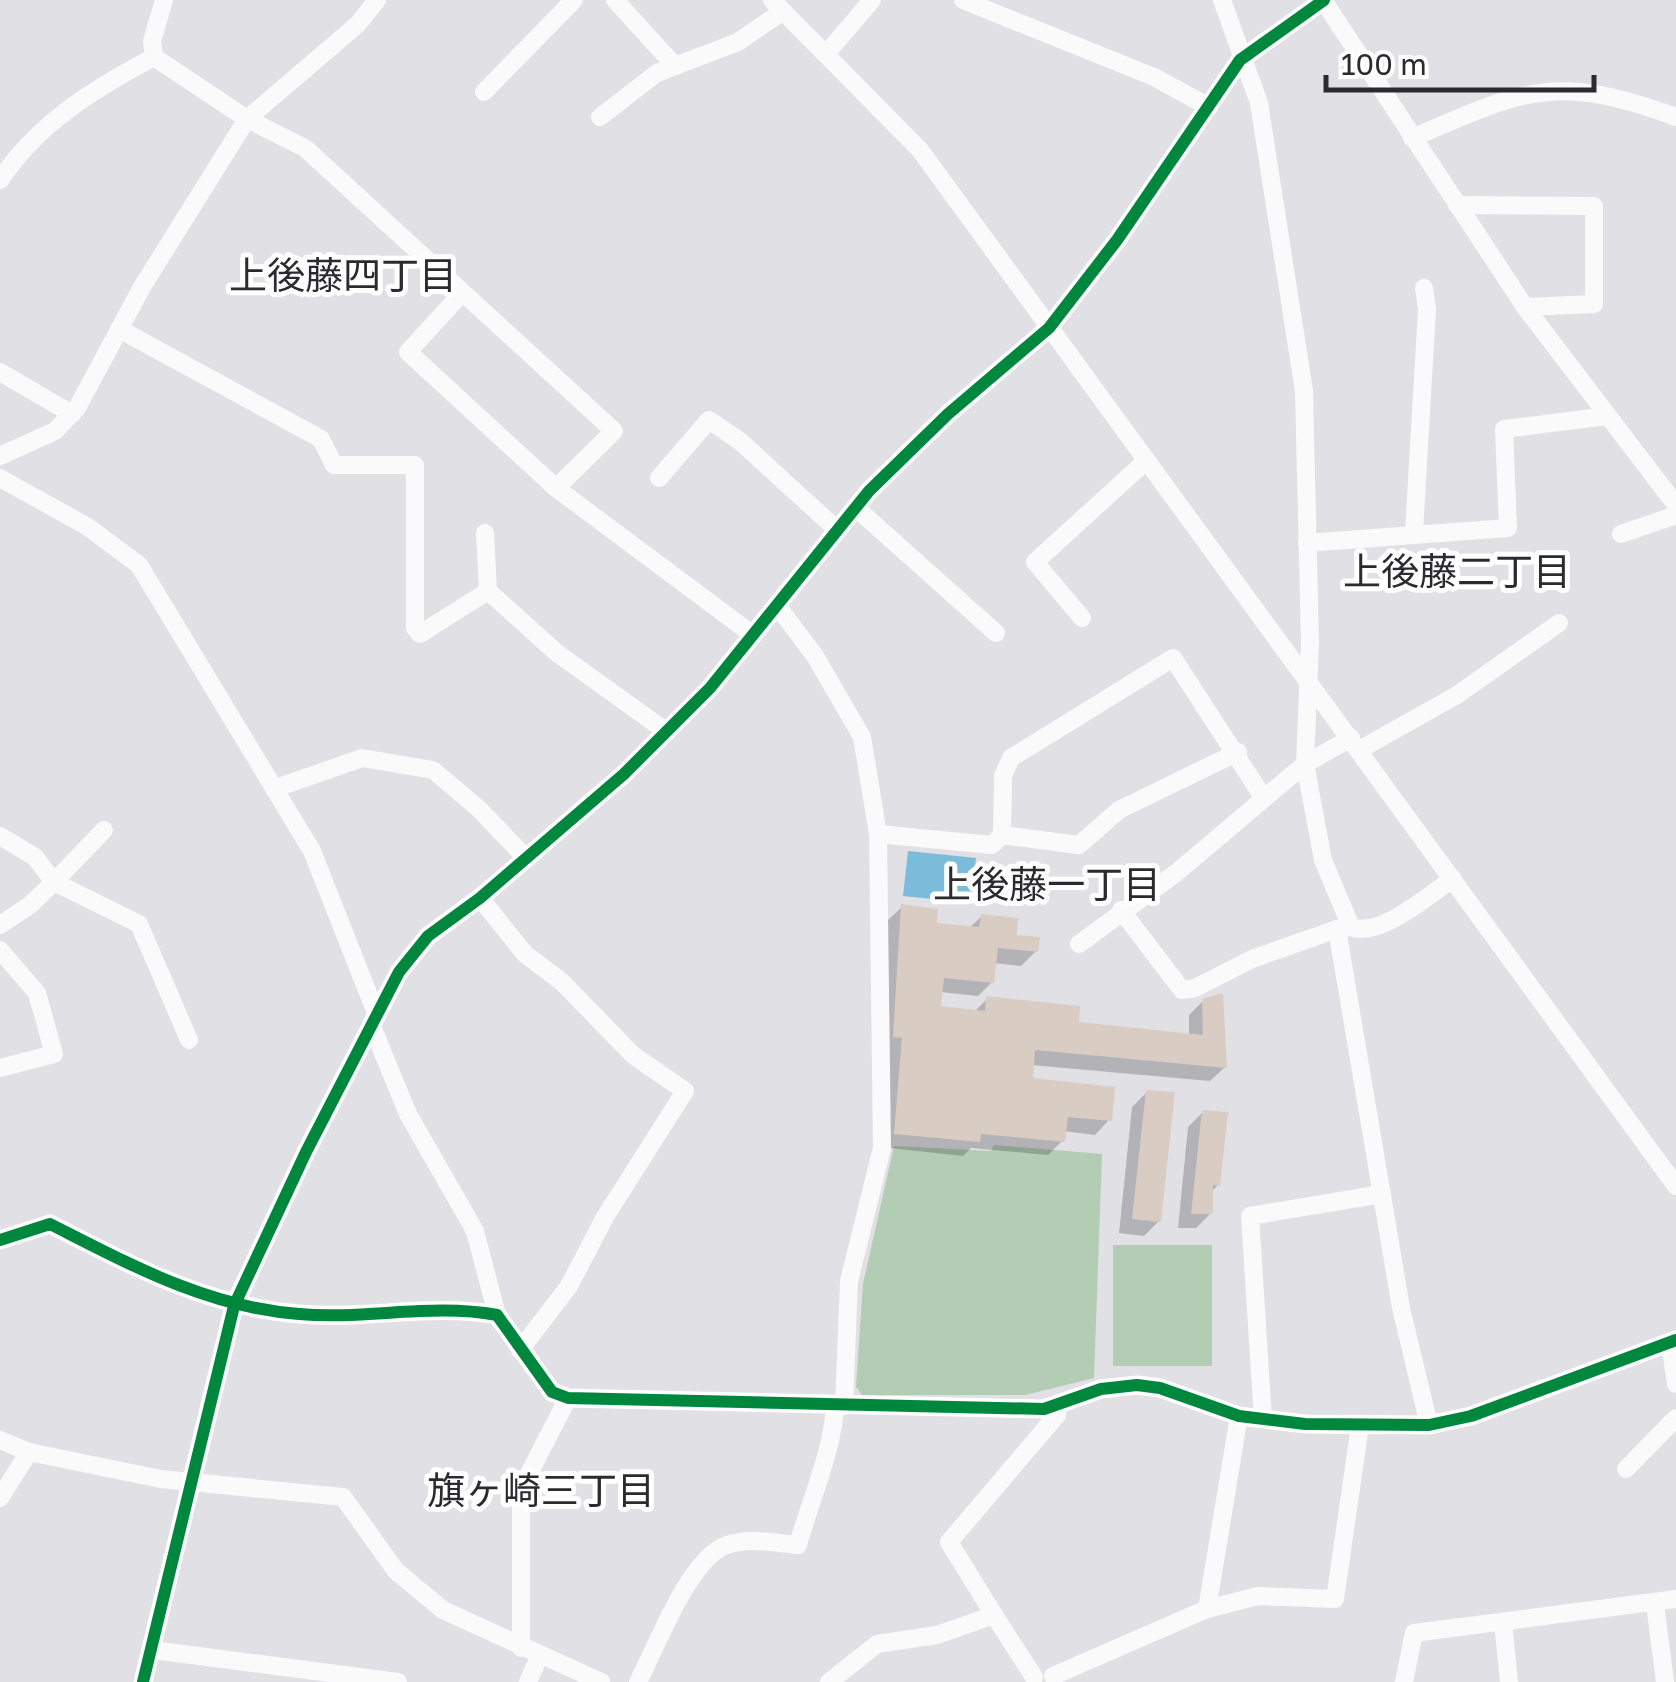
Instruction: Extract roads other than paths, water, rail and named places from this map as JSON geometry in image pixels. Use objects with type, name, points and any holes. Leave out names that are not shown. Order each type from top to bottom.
[{"type":"street","points":[[164,0],[152,41],[154,57],[247,119],[305,148],[614,432],[556,488]]},
{"type":"street","points":[[0,456],[55,432],[72,414],[247,119],[358,24],[377,0]]},
{"type":"street","points":[[484,92],[574,0]]},
{"type":"street","points":[[615,0],[675,66]]},
{"type":"street","points":[[826,54],[872,0]]},
{"type":"street","points":[[963,0],[1154,77],[1208,107]]},
{"type":"street","points":[[1222,0],[1258,103],[1304,391],[1308,543],[1304,764],[1324,860],[1344,928],[1401,1308],[1429,1425]]},
{"type":"street","points":[[143,1682],[234,1306],[398,972],[428,936],[480,898],[668,732],[778,607],[855,506],[948,414],[1049,328],[1240,60],[1324,0],[1526,307],[1676,505]]},
{"type":"street","points":[[600,117],[657,74],[738,42],[777,5],[920,150],[1676,1186]]},
{"type":"street","points":[[0,180],[14,160],[78,98],[154,57]]},
{"type":"street","points":[[1412,138],[1492,102],[1537,91],[1576,88],[1676,117]]},
{"type":"street","points":[[1457,205],[1594,206],[1594,304],[1526,307]]},
{"type":"street","points":[[1414,532],[1427,310],[1424,288]]},
{"type":"street","points":[[462,293],[408,352],[556,488],[753,636]]},
{"type":"street","points":[[120,328],[322,439],[334,465],[414,465],[415,628],[420,634],[488,590]]},
{"type":"street","points":[[0,372],[72,414]]},
{"type":"street","points":[[1308,543],[1414,532],[1508,528],[1504,430],[1608,416]]},
{"type":"street","points":[[659,478],[708,420],[741,442],[835,528]]},
{"type":"street","points":[[1082,618],[1034,562],[1146,461]]},
{"type":"street","points":[[0,478],[88,527],[139,565],[276,788],[312,851],[408,1114],[475,1230],[497,1315],[552,1392],[568,1398],[839,1406],[1058,1406],[1101,1389],[1137,1385],[1160,1388],[1239,1416],[1360,1426],[1429,1425],[1471,1416],[1673,1341],[1676,1384]]},
{"type":"street","points":[[855,506],[996,633]]},
{"type":"street","points":[[1621,534],[1676,516]]},
{"type":"street","points":[[486,532],[488,590],[557,652],[668,732]]},
{"type":"street","points":[[638,1682],[702,1560],[726,1545],[750,1540],[798,1545],[821,1460],[834,1436],[849,1281],[882,1148],[884,996],[878,834],[862,736],[815,656],[778,607]]},
{"type":"street","points":[[1079,944],[1176,873],[1304,764],[1458,695],[1558,623]]},
{"type":"street","points":[[878,834],[992,845],[1002,835],[1003,776],[1012,758],[1173,658],[1264,797]]},
{"type":"street","points":[[1002,835],[1079,845],[1118,810],[1238,752]]},
{"type":"street","points":[[276,788],[362,758],[433,770],[479,809],[526,858]]},
{"type":"street","points":[[0,925],[54,882],[104,830]]},
{"type":"street","points":[[0,836],[35,857],[54,882],[139,924],[189,1040]]},
{"type":"street","points":[[1121,910],[1182,990],[1344,928],[1358,930],[1382,924],[1453,879]]},
{"type":"street","points":[[480,898],[525,954],[562,982],[633,1055],[685,1091],[605,1217],[569,1286],[520,1350]]},
{"type":"street","points":[[0,950],[37,994],[54,1054],[0,1068]]},
{"type":"street","points":[[1263,1418],[1250,1216],[1382,1194]]},
{"type":"street","points":[[2,1234],[50,1224],[160,1279],[234,1306],[302,1315],[466,1309],[497,1315]]},
{"type":"street","points":[[533,1671],[520,1648],[521,1490],[568,1398]]},
{"type":"street","points":[[1058,1406],[1057,1415],[949,1542],[994,1615],[1042,1679],[1207,1609],[1258,1596],[1335,1599],[1340,1589],[1360,1426]]},
{"type":"street","points":[[1207,1609],[1239,1416]]},
{"type":"street","points":[[1626,1470],[1676,1418]]},
{"type":"street","points":[[0,1440],[30,1452],[194,1484],[344,1497],[374,1544],[405,1578],[443,1610],[520,1648]]},
{"type":"street","points":[[0,1498],[30,1452]]},
{"type":"street","points":[[1404,1682],[1414,1634],[1676,1599]]},
{"type":"street","points":[[1655,1604],[1665,1682]]},
{"type":"street","points":[[830,1682],[877,1644],[937,1635],[994,1615]]},
{"type":"street","points":[[1503,1622],[1509,1682]]},
{"type":"street","points":[[153,1650],[398,1682]]},
{"type":"street","points":[[511,1682],[533,1671],[600,1682]]},
{"type":"water","points":[[908,851],[976,858],[971,903],[903,896]]},
{"type":"district","name":"上後藤四丁目","points":[[343,274]]},
{"type":"district","name":"上後藤二丁目","points":[[1457,570]]},
{"type":"district","name":"上後藤一丁目","points":[[1047,883]]},
{"type":"district","name":"旗ヶ崎三丁目","points":[[541,1489]]}]
